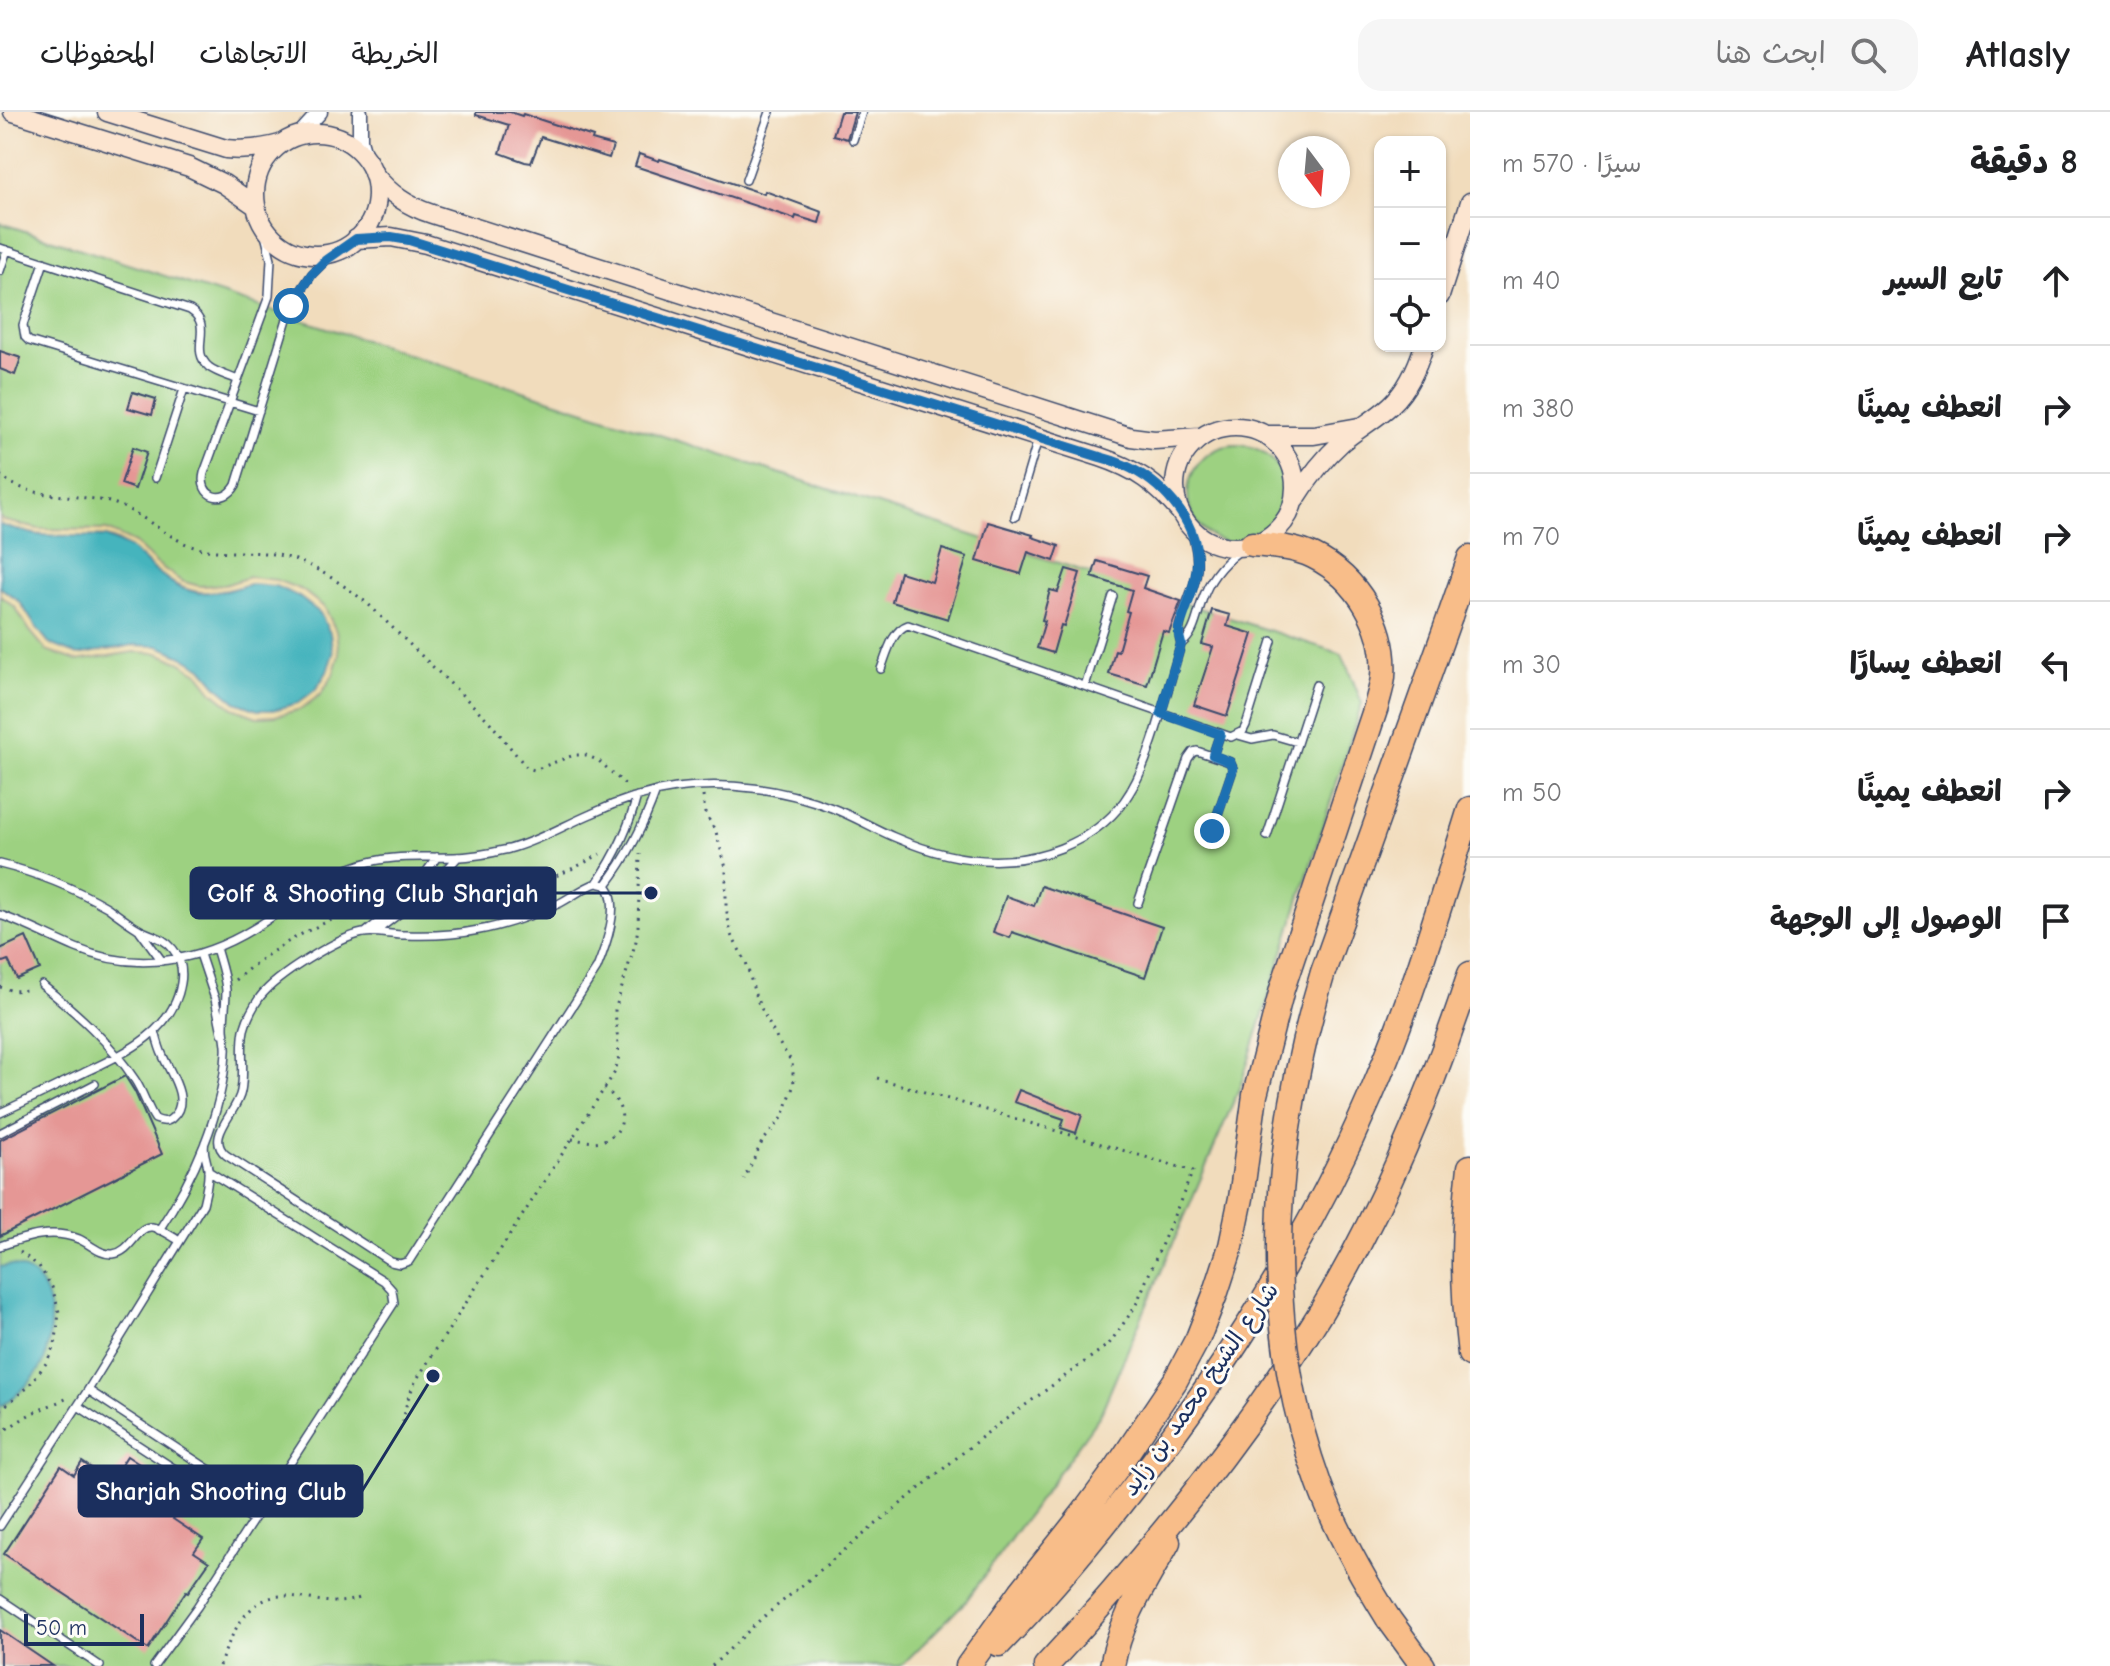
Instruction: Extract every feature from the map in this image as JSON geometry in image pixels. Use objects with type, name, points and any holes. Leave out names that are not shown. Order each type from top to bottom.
[{"type":"highway","points":[[968,1666],[1012,1603],[1116,1469],[1175,1381],[1198,1338],[1231,1246],[1255,1095],[1279,1002],[1376,707],[1383,678],[1382,648],[1374,619],[1359,593],[1337,571],[1312,555],[1283,546],[1249,545]]},
{"type":"highway","points":[[1423,1666],[1361,1575],[1319,1484],[1301,1424],[1284,1338],[1280,1288],[1281,1181],[1296,1076],[1316,998],[1470,558]]},
{"type":"highway","name":"شارع الشيخ محمد بن زايد","points":[[978,1666],[1054,1584],[1123,1501],[1194,1407],[1273,1288],[1315,1212],[1371,1096],[1403,1016],[1470,809]]},
{"type":"highway","points":[[1046,1666],[1091,1618],[1199,1487],[1284,1371],[1322,1309],[1389,1182],[1418,1116],[1470,974]]},
{"type":"highway","points":[[1470,1167],[1463,1260],[1464,1308],[1470,1354]]},
{"type":"highway","points":[[1112,1666],[1129,1613],[1199,1487]]},
{"type":"highway","points":[[1388,1618],[1410,1666]]},
{"type":"street","points":[[13,112],[189,167],[224,184],[259,215],[273,238],[305,254],[324,254],[349,244],[391,237],[426,244],[1124,465],[1146,477],[1165,493],[1200,536],[1214,543],[1230,547],[1249,545],[1266,538],[1279,529],[1293,502],[1295,483],[1291,464],[1281,447],[1250,428],[1233,426],[1200,437],[1154,440],[1131,437],[415,208],[385,187],[352,144],[335,136],[318,133],[265,148],[246,151],[226,149],[107,112]]},
{"type":"street","points":[[259,215],[255,192],[263,164],[272,152],[320,112]]},
{"type":"street","points":[[349,244],[368,225],[375,209],[377,191],[360,140],[360,112]]},
{"type":"street","points":[[1445,280],[1470,202]]},
{"type":"street","points":[[1293,502],[1323,460],[1403,392],[1422,352]]},
{"type":"street","points":[[1266,435],[1314,435],[1362,427]]},
{"type":"street","points":[[1185,519],[1175,497],[1175,480],[1179,464],[1200,437]]},
{"type":"lane","points":[[746,180],[770,112]]},
{"type":"lane","points":[[853,140],[862,112]]},
{"type":"lane","points":[[259,215],[271,259],[269,296],[202,481],[204,488],[217,497],[232,492],[236,485],[291,306],[312,274],[349,244]]},
{"type":"lane","points":[[0,271],[4,249],[190,310],[202,326],[199,342],[204,362],[211,369],[238,380]]},
{"type":"lane","points":[[44,262],[23,325],[29,341],[259,411]]},
{"type":"lane","points":[[155,478],[184,389]]},
{"type":"lane","points":[[1015,517],[1039,437]]},
{"type":"lane","points":[[1181,644],[1179,628],[1196,577],[1197,559],[1195,542],[1185,519]]},
{"type":"lane","points":[[0,915],[77,949],[105,957],[134,962],[180,959],[216,948],[252,930],[307,891],[359,865],[388,858],[486,854],[540,839],[590,814],[637,796],[701,786],[735,786],[801,797],[924,849],[957,858],[990,861],[1024,858],[1057,849],[1086,837],[1111,817],[1131,792],[1145,764],[1181,644],[1190,635],[1204,594],[1227,561],[1249,545]]},
{"type":"lane","points":[[1085,686],[1113,596]]},
{"type":"lane","points":[[881,669],[896,633],[908,625],[1231,737],[1238,735],[1246,725],[1272,641]]},
{"type":"lane","points":[[1267,836],[1316,685]]},
{"type":"lane","points":[[1213,755],[1220,734]]},
{"type":"lane","points":[[1238,735],[1252,739],[1280,736],[1297,742]]},
{"type":"lane","points":[[1138,903],[1190,755],[1197,751],[1230,762],[1233,769],[1212,831]]},
{"type":"lane","points":[[602,884],[612,895],[609,931],[592,977],[409,1261],[400,1264],[391,1262],[220,1149],[217,1141],[219,1133],[239,1102],[244,1030],[259,998],[271,985],[341,940],[375,932],[429,936],[497,926],[540,912],[602,884],[619,868],[641,831],[656,791]]},
{"type":"lane","points":[[602,884],[631,819],[637,796]]},
{"type":"lane","points":[[375,932],[410,902],[437,857]]},
{"type":"lane","points":[[364,933],[437,883],[458,857]]},
{"type":"lane","points":[[0,864],[41,876],[109,909],[140,931],[162,961]]},
{"type":"lane","points":[[0,1113],[116,1057],[155,1031],[174,1005],[180,990],[180,959],[164,940],[140,931]]},
{"type":"lane","points":[[0,1526],[203,1204],[208,1171],[203,1148],[227,1050],[224,1027],[226,987],[216,948]]},
{"type":"lane","points":[[200,954],[227,1050]]},
{"type":"lane","points":[[42,985],[86,1023],[116,1057],[137,1083],[155,1119],[162,1122],[175,1116],[180,1101],[155,1031]]},
{"type":"lane","points":[[0,1133],[95,1084]]},
{"type":"lane","points":[[18,1105],[25,1120]]},
{"type":"lane","points":[[159,1230],[185,1187],[205,1142]]},
{"type":"lane","points":[[154,1666],[197,1607],[394,1303],[389,1285],[208,1171]]},
{"type":"lane","points":[[0,1246],[51,1234],[78,1239],[99,1251],[114,1254],[128,1248],[145,1228],[150,1227],[180,1241]]},
{"type":"lane","points":[[88,1390],[263,1505]]},
{"type":"lane","points":[[78,1406],[253,1520]]},
{"type":"lane","points":[[0,1599],[100,1666]]},
{"type":"path","points":[[0,475],[20,489],[106,501],[126,508],[195,547],[267,553],[295,559],[348,588],[367,603],[488,720],[527,768],[534,770],[574,755],[586,755],[606,766],[637,796]]},
{"type":"path","points":[[701,786],[705,813],[716,832],[726,868],[726,907],[731,935],[746,962],[756,998],[792,1062],[794,1084],[783,1117],[762,1142],[744,1179]]},
{"type":"path","points":[[403,1422],[415,1382],[618,1064],[615,1010],[636,941],[641,831]]},
{"type":"path","points":[[226,987],[291,939],[328,921],[367,908],[410,902],[457,902],[500,894],[584,864],[622,841]]},
{"type":"path","points":[[0,987],[23,992],[42,985]]},
{"type":"path","points":[[712,1666],[761,1619],[983,1436],[1109,1344],[1135,1307],[1193,1171],[877,1078]]},
{"type":"path","points":[[572,1139],[595,1142],[606,1139],[620,1125],[620,1104],[604,1088]]},
{"type":"path","points":[[0,1410],[27,1388],[47,1362],[56,1341],[59,1312],[52,1287],[39,1266],[20,1252],[8,1251]]},
{"type":"path","points":[[0,1433],[32,1413],[88,1390]]},
{"type":"path","points":[[219,1666],[234,1630],[255,1604],[269,1597],[287,1596],[327,1603],[360,1598]]},
{"type":"green space","points":[[0,223],[1342,654],[1362,703],[1241,1084],[1100,1415],[966,1601],[901,1666],[0,1666]]},
{"type":"green space","points":[[1237,445],[1256,449],[1272,459],[1282,475],[1286,494],[1282,513],[1272,529],[1256,539],[1237,543],[1218,539],[1202,529],[1192,513],[1188,494],[1192,475],[1202,459],[1218,449]]},
{"type":"sand","points":[[0,518],[38,529],[107,530],[135,543],[181,581],[199,586],[225,585],[249,577],[276,580],[302,590],[325,608],[336,631],[339,655],[333,675],[321,694],[301,709],[257,717],[233,708],[213,692],[198,673],[158,653],[134,652],[77,661],[46,650],[15,607],[0,595],[0,587],[20,602],[50,644],[109,650],[133,645],[159,646],[202,668],[236,702],[258,710],[250,584],[208,592],[184,588],[160,575],[129,548],[113,539],[28,533],[3,527]]},
{"type":"water","points":[[0,525],[37,535],[106,537],[132,549],[178,587],[198,593],[226,591],[250,584],[275,586],[298,596],[320,613],[330,633],[333,654],[327,672],[316,689],[298,703],[274,710],[258,710],[236,702],[202,668],[159,646],[133,645],[78,655],[50,644],[20,602],[0,587]]},
{"type":"water","points":[[10,1265],[34,1276],[41,1285],[49,1307],[50,1333],[45,1359],[35,1376],[0,1407],[0,1267]]},
{"type":"building","points":[[476,112],[523,114],[613,146],[609,158],[541,137],[531,163],[525,162],[500,153],[509,125],[476,115]]},
{"type":"building","points":[[840,112],[855,112],[847,139],[833,135]]},
{"type":"building","points":[[639,154],[764,194],[765,191],[822,212],[819,223],[796,216],[795,219],[635,166]]},
{"type":"building","points":[[0,351],[21,358],[15,375],[0,369]]},
{"type":"building","points":[[133,392],[156,399],[152,415],[128,408]]},
{"type":"building","points":[[133,447],[147,452],[135,489],[121,484]]},
{"type":"building","points":[[988,522],[1059,546],[1054,561],[1028,552],[1021,574],[977,561]]},
{"type":"building","points":[[942,549],[967,557],[948,619],[892,602],[900,572],[932,582]]},
{"type":"building","points":[[1097,561],[1147,576],[1143,588],[1181,601],[1169,633],[1163,631],[1147,685],[1109,674],[1129,612],[1126,611],[1132,590],[1092,577]]},
{"type":"building","points":[[1066,569],[1080,573],[1053,653],[1037,648],[1050,590],[1058,592]]},
{"type":"building","points":[[1212,610],[1230,615],[1227,626],[1253,634],[1227,716],[1194,705],[1213,647],[1202,644]]},
{"type":"building","points":[[1041,886],[1162,927],[1145,977],[1012,932],[1010,938],[993,932],[1006,896],[1034,906]]},
{"type":"building","points":[[26,937],[40,969],[17,979],[8,960],[0,963],[0,949]]},
{"type":"building","points":[[125,1076],[162,1154],[0,1236],[0,1140]]},
{"type":"building","points":[[1019,1090],[1082,1115],[1076,1133],[1061,1128],[1064,1119],[1014,1102]]},
{"type":"building","points":[[127,1456],[188,1496],[173,1519],[203,1539],[194,1552],[209,1562],[148,1649],[4,1554],[61,1466],[74,1475],[82,1462],[111,1481]]},
{"type":"building","points":[[0,1630],[53,1666],[0,1666]]},
{"type":"place","name":"Golf & Shooting Club Sharjah","points":[[651,893]]},
{"type":"place","name":"Sharjah Shooting Club","points":[[433,1376]]},
{"type":"route","points":[[291,306],[312,274],[356,239],[391,237],[409,240],[1100,457],[1146,477],[1165,493],[1181,513],[1195,542],[1196,577],[1179,628],[1181,644],[1161,713],[1220,734],[1213,755],[1230,762],[1233,769],[1212,831]]}]
